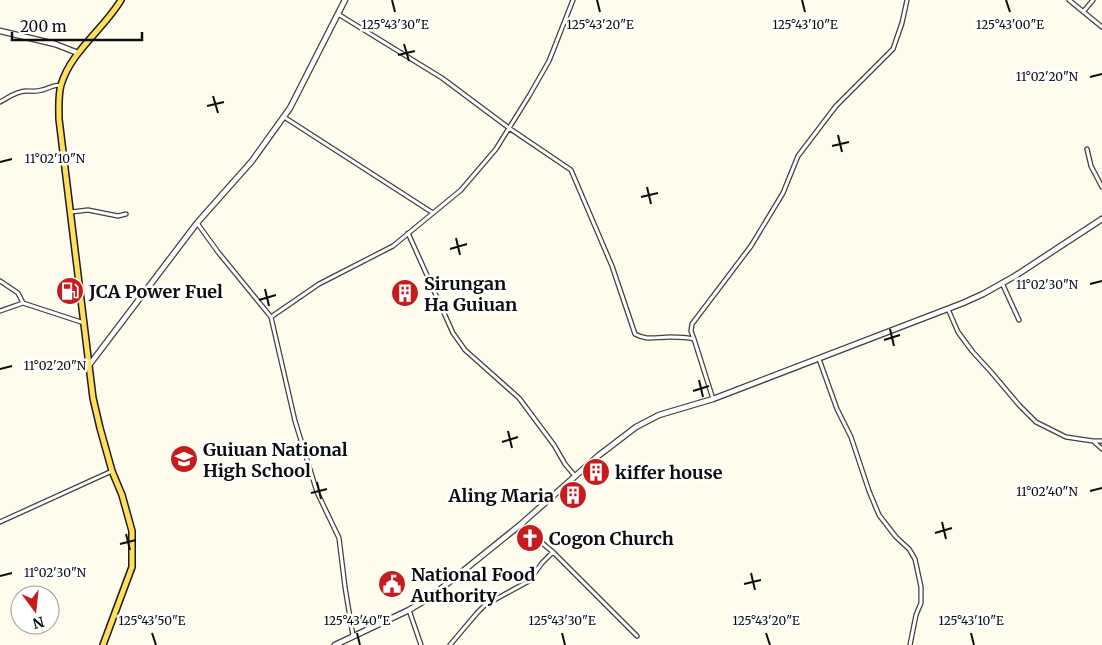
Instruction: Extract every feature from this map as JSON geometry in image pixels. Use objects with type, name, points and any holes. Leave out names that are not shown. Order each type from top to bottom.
[{"type":"main road","points":[[103,645],[132,567],[132,531],[122,495],[112,471],[93,398],[58,98],[66,72],[78,53],[121,0]]},
{"type":"street","points":[[90,364],[197,223],[252,161],[284,117],[345,0]]},
{"type":"street","points":[[271,318],[319,284],[393,246],[461,190],[496,149],[550,61],[573,0]]},
{"type":"street","points":[[713,399],[691,331],[692,324],[751,246],[783,193],[798,156],[836,106],[893,49],[902,23],[907,0]]},
{"type":"street","points":[[1069,0],[1102,27]]},
{"type":"street","points":[[1083,12],[1093,0]]},
{"type":"street","points":[[338,14],[442,78],[571,170],[612,266],[635,334],[642,338],[650,339],[668,337],[694,338]]},
{"type":"street","points":[[0,31],[55,44],[78,53]]},
{"type":"street","points":[[0,102],[17,92],[36,92],[44,90],[51,85],[61,85]]},
{"type":"street","points":[[284,117],[433,213]]},
{"type":"street","points":[[1087,149],[1091,166],[1102,187]]},
{"type":"street","points":[[71,212],[88,210],[118,216],[126,214]]},
{"type":"street","points":[[335,645],[409,610],[432,596],[520,525],[616,440],[636,427],[659,415],[713,399],[983,294],[1102,219]]},
{"type":"street","points":[[197,223],[271,318],[295,421],[308,465],[317,492],[340,538],[344,587],[353,636]]},
{"type":"street","points":[[408,233],[453,333],[465,350],[519,398],[575,476]]},
{"type":"street","points":[[0,282],[18,293],[23,303]]},
{"type":"street","points":[[1002,283],[1019,320]]},
{"type":"street","points":[[0,311],[23,303],[85,323]]},
{"type":"street","points":[[948,309],[958,332],[972,351],[1018,405],[1036,422],[1066,437],[1093,441],[1102,440]]},
{"type":"street","points":[[685,337],[691,331]]},
{"type":"street","points":[[819,359],[879,515],[915,559],[921,587],[921,603],[916,615],[910,645]]},
{"type":"street","points":[[1093,441],[1102,449]]},
{"type":"street","points":[[0,522],[112,471]]},
{"type":"street","points":[[520,525],[553,552],[637,636]]},
{"type":"street","points":[[450,645],[485,605],[528,581],[553,552]]},
{"type":"street","points":[[409,610],[421,645]]},
{"type":"place","name":"JCA Power Fuel","points":[[70,291]]},
{"type":"place","name":"Sirungan Ha Guiuan","points":[[405,293]]},
{"type":"place","name":"Guiuan National High School","points":[[184,459]]},
{"type":"place","name":"kiffer house","points":[[596,472]]},
{"type":"place","name":"Aling Maria","points":[[573,495]]},
{"type":"place","name":"Cogon Church","points":[[530,538]]},
{"type":"place","name":"National Food Authority","points":[[392,584]]}]
